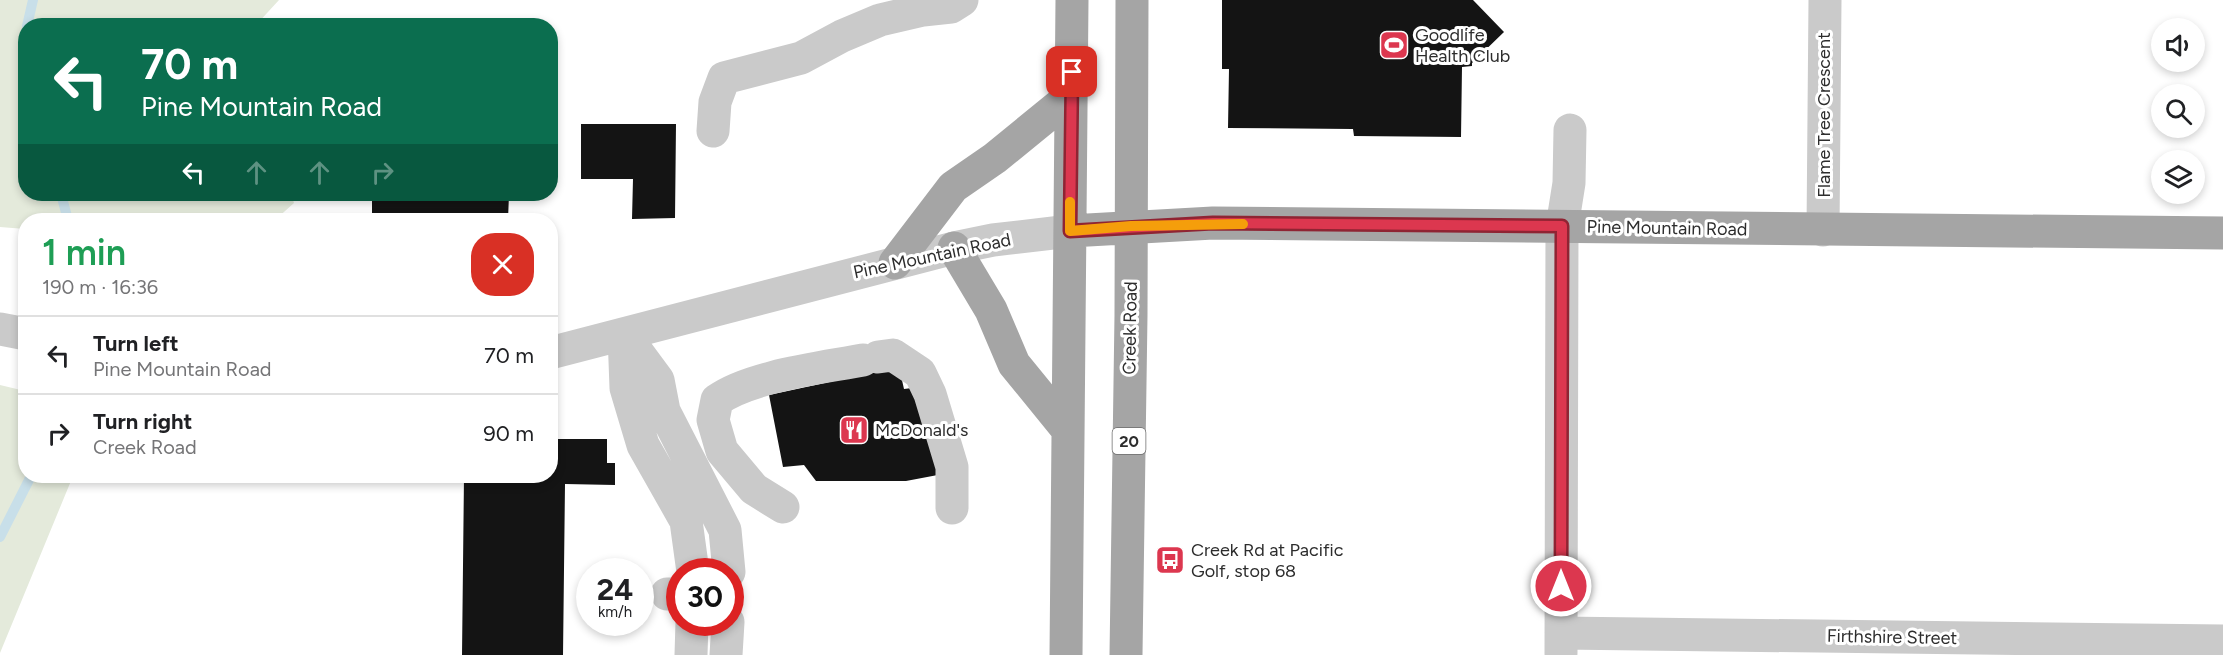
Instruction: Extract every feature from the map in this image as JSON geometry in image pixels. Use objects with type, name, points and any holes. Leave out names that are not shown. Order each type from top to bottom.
[{"type":"main road","points":[[1066,655],[1072,0]]},
{"type":"main road","name":"Creek Road","points":[[1126,655],[1132,0]]},
{"type":"main road","points":[[895,262],[953,187],[995,158],[1071,96]]},
{"type":"main road","name":"Pine Mountain Road","points":[[1070,231],[1213,223],[2223,232]]},
{"type":"main road","points":[[954,248],[990,310],[1014,364],[1067,429]]},
{"type":"street","points":[[713,130],[715,102],[724,78],[801,58],[842,36],[880,20],[923,10],[951,7],[962,0]]},
{"type":"street","name":"Flame Tree Crescent","points":[[1823,230],[1825,0]]},
{"type":"street","points":[[1561,644],[1562,226],[1569,183],[1570,130]]},
{"type":"street","name":"Pine Mountain Road","points":[[558,351],[954,248],[993,240],[1070,231]]},
{"type":"street","points":[[0,329],[18,332]]},
{"type":"street","points":[[624,334],[626,388],[643,445],[686,521],[691,558]]},
{"type":"street","points":[[624,334],[658,380],[664,411],[725,530],[728,558]]},
{"type":"street","points":[[783,507],[754,489],[722,451],[712,420],[717,400],[728,393],[790,373],[893,355],[920,373],[930,394],[952,467],[952,508]]},
{"type":"street","points":[[691,655],[692,636]]},
{"type":"street","points":[[726,655],[727,636]]},
{"type":"street","name":"Firthshire Street","points":[[1561,644],[2172,648],[2223,641]]},
{"type":"green space","points":[[0,0],[279,0],[262,18],[18,18],[18,201],[293,201],[294,203],[283,213],[18,213],[18,228],[0,227]]},
{"type":"green space","points":[[0,385],[18,389],[18,483],[70,483],[0,653]]},
{"type":"building","points":[[1222,0],[1473,0],[1504,32],[1472,63],[1472,66],[1462,67],[1461,137],[1354,136],[1353,129],[1228,128],[1229,69],[1222,69]]},
{"type":"building","points":[[581,124],[676,124],[675,218],[632,219],[633,179],[581,179]]},
{"type":"building","points":[[372,201],[509,201],[508,213],[372,213]]},
{"type":"building","name":"McDonald's","points":[[899,367],[904,389],[920,387],[943,474],[906,481],[816,481],[804,465],[783,467],[769,395]]},
{"type":"building","points":[[558,439],[607,439],[607,463],[615,463],[615,485],[565,484],[563,655],[462,655],[464,483],[558,483]]},
{"type":"waterway","points":[[29,18],[33,0]]},
{"type":"waterway","points":[[63,201],[66,213]]},
{"type":"waterway","points":[[0,537],[27,483]]},
{"type":"slow traffic","points":[[1070,202],[1070,231],[1131,226],[1243,224]]},
{"type":"place","name":"Goodlife Health Club","points":[[1394,45]]},
{"type":"place","name":"McDonald's","points":[[854,430]]},
{"type":"place","name":"Creek Rd at Pacific Golf, stop 68","points":[[1170,560]]},
{"type":"route","points":[[1072,72],[1070,231],[1213,223],[1562,226],[1561,586]]}]
